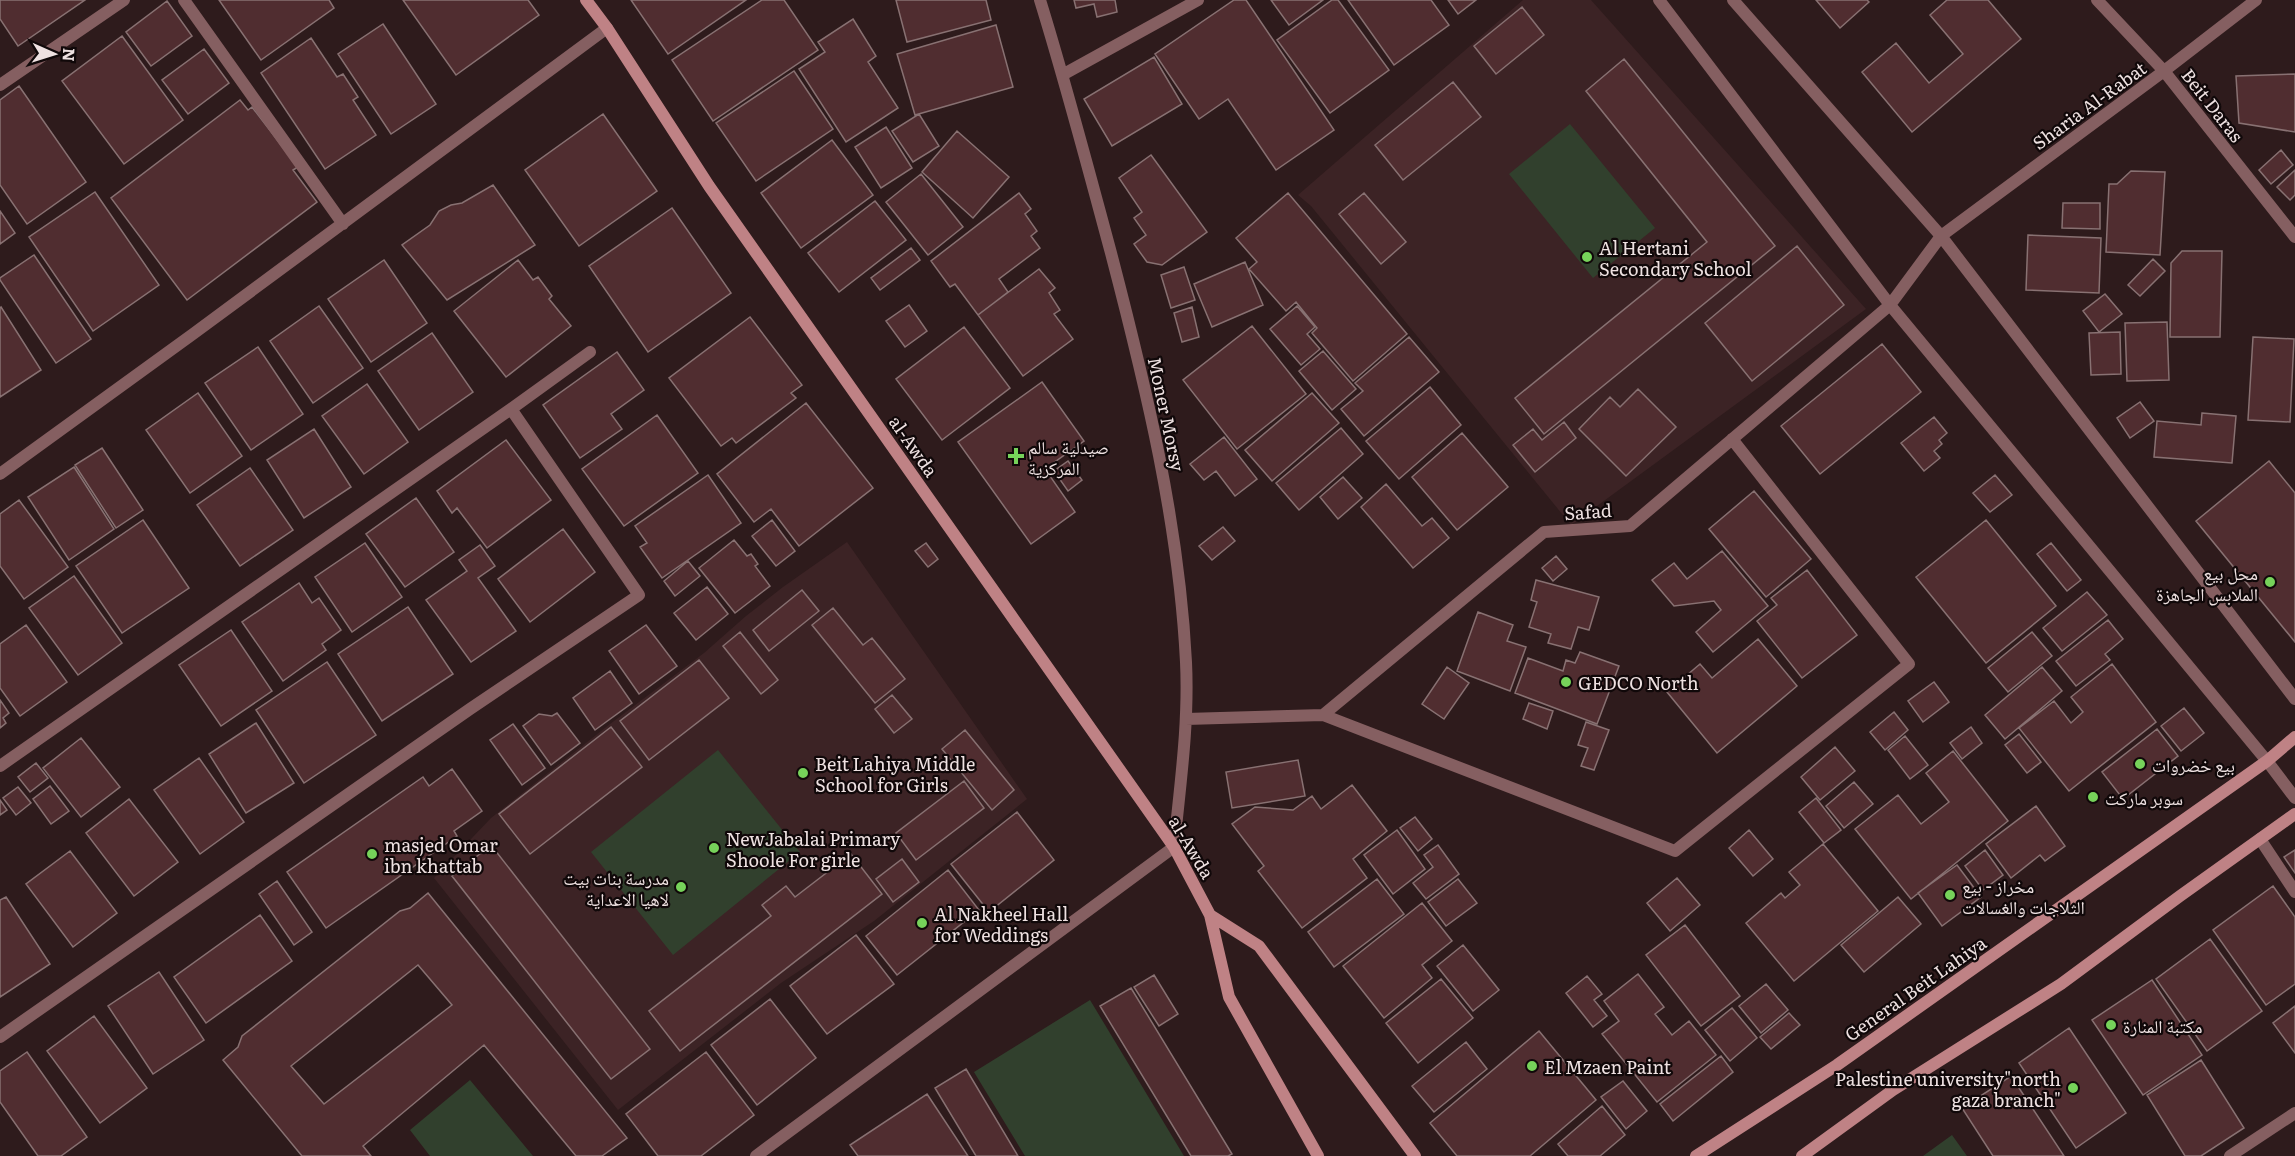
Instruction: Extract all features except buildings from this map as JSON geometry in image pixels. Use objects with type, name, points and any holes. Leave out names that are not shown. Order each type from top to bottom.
[{"type":"main road","name":"al-Awda","points":[[586,0],[607,28],[716,196],[1174,847],[1210,915],[1229,997],[1318,1156]]},
{"type":"main road","name":"General Beit Lahiya","points":[[1696,1156],[1837,1065],[2267,761],[2295,737]]},
{"type":"main road","points":[[1802,1156],[1893,1090],[2061,984],[2295,814]]},
{"type":"main road","name":"al-Awda","points":[[1210,915],[1259,946],[1415,1156]]},
{"type":"street","points":[[0,85],[124,0]]},
{"type":"street","points":[[184,0],[343,224]]},
{"type":"street","name":"Moner Morsy","points":[[1040,0],[1064,74],[1129,323],[1154,429],[1178,575],[1186,662],[1186,719],[1174,847]]},
{"type":"street","points":[[1064,74],[1198,0]]},
{"type":"street","points":[[1659,0],[1890,305],[2267,761],[2295,798]]},
{"type":"street","points":[[1733,0],[1941,236],[2295,699]]},
{"type":"street","name":"Beit Daras","points":[[2097,0],[2164,71],[2295,237]]},
{"type":"street","name":"Sharia Al-Rabat","points":[[1941,236],[2256,0]]},
{"type":"street","points":[[0,474],[607,28]]},
{"type":"street","name":"Safad","points":[[1323,715],[1544,532],[1630,526],[1890,305],[1941,236]]},
{"type":"street","points":[[0,766],[512,409],[590,352]]},
{"type":"street","points":[[0,1037],[470,708],[639,595],[512,409]]},
{"type":"street","points":[[1186,719],[1323,715],[1675,851],[1909,664],[1731,438]]},
{"type":"street","points":[[2260,839],[2295,892]]},
{"type":"street","points":[[756,1156],[1174,847]]},
{"type":"street","points":[[2230,1156],[2295,1113]]},
{"type":"shaded area","name":"Al Hertani Secondary School","points":[[1523,0],[1591,0],[1866,309],[1571,525],[1311,206],[1298,195]]},
{"type":"shaded area","name":"NewJabalai Primary Shoole For girle","points":[[847,542],[1027,799],[874,921],[781,983],[618,1110],[434,878],[491,818],[704,653],[783,587]]},
{"type":"green space","points":[[1570,124],[1655,228],[1593,278],[1509,174]]},
{"type":"green space","points":[[718,750],[800,852],[673,955],[591,852]]},
{"type":"green space","points":[[1090,1000],[1184,1156],[1025,1156],[974,1072]]},
{"type":"green space","points":[[470,1080],[533,1156],[430,1156],[410,1130]]},
{"type":"green space","points":[[1952,1135],[1967,1156],[1923,1156]]},
{"type":"place","name":"Al Hertani Secondary School","points":[[1587,257]]},
{"type":"place","name":"صيدلية سالم المركزية","points":[[1016,456]]},
{"type":"place","name":"محل بيع الملابس الجاهزة","points":[[2270,582]]},
{"type":"place","name":"GEDCO North","points":[[1566,682]]},
{"type":"place","name":"بيع خضروات","points":[[2140,764]]},
{"type":"place","name":"Beit Lahiya Middle School for Girls","points":[[803,773]]},
{"type":"place","name":"سوبر ماركت","points":[[2093,797]]},
{"type":"place","name":"NewJabalai Primary Shoole For girle","points":[[714,848]]},
{"type":"place","name":"masjed Omar ibn khattab","points":[[372,854]]},
{"type":"place","name":"مدرسة بنات بيت لاهيا الاعداية","points":[[681,887]]},
{"type":"place","name":"مخراز - بيع الثلاجات والغسالات","points":[[1950,895]]},
{"type":"place","name":"Al Nakheel Hall for Weddings","points":[[922,923]]},
{"type":"place","name":"مكتبة المنارة","points":[[2111,1025]]},
{"type":"place","name":"El Mzaen Paint","points":[[1532,1066]]},
{"type":"place","name":"Palestine university\"north gaza branch\"","points":[[2073,1088]]}]
